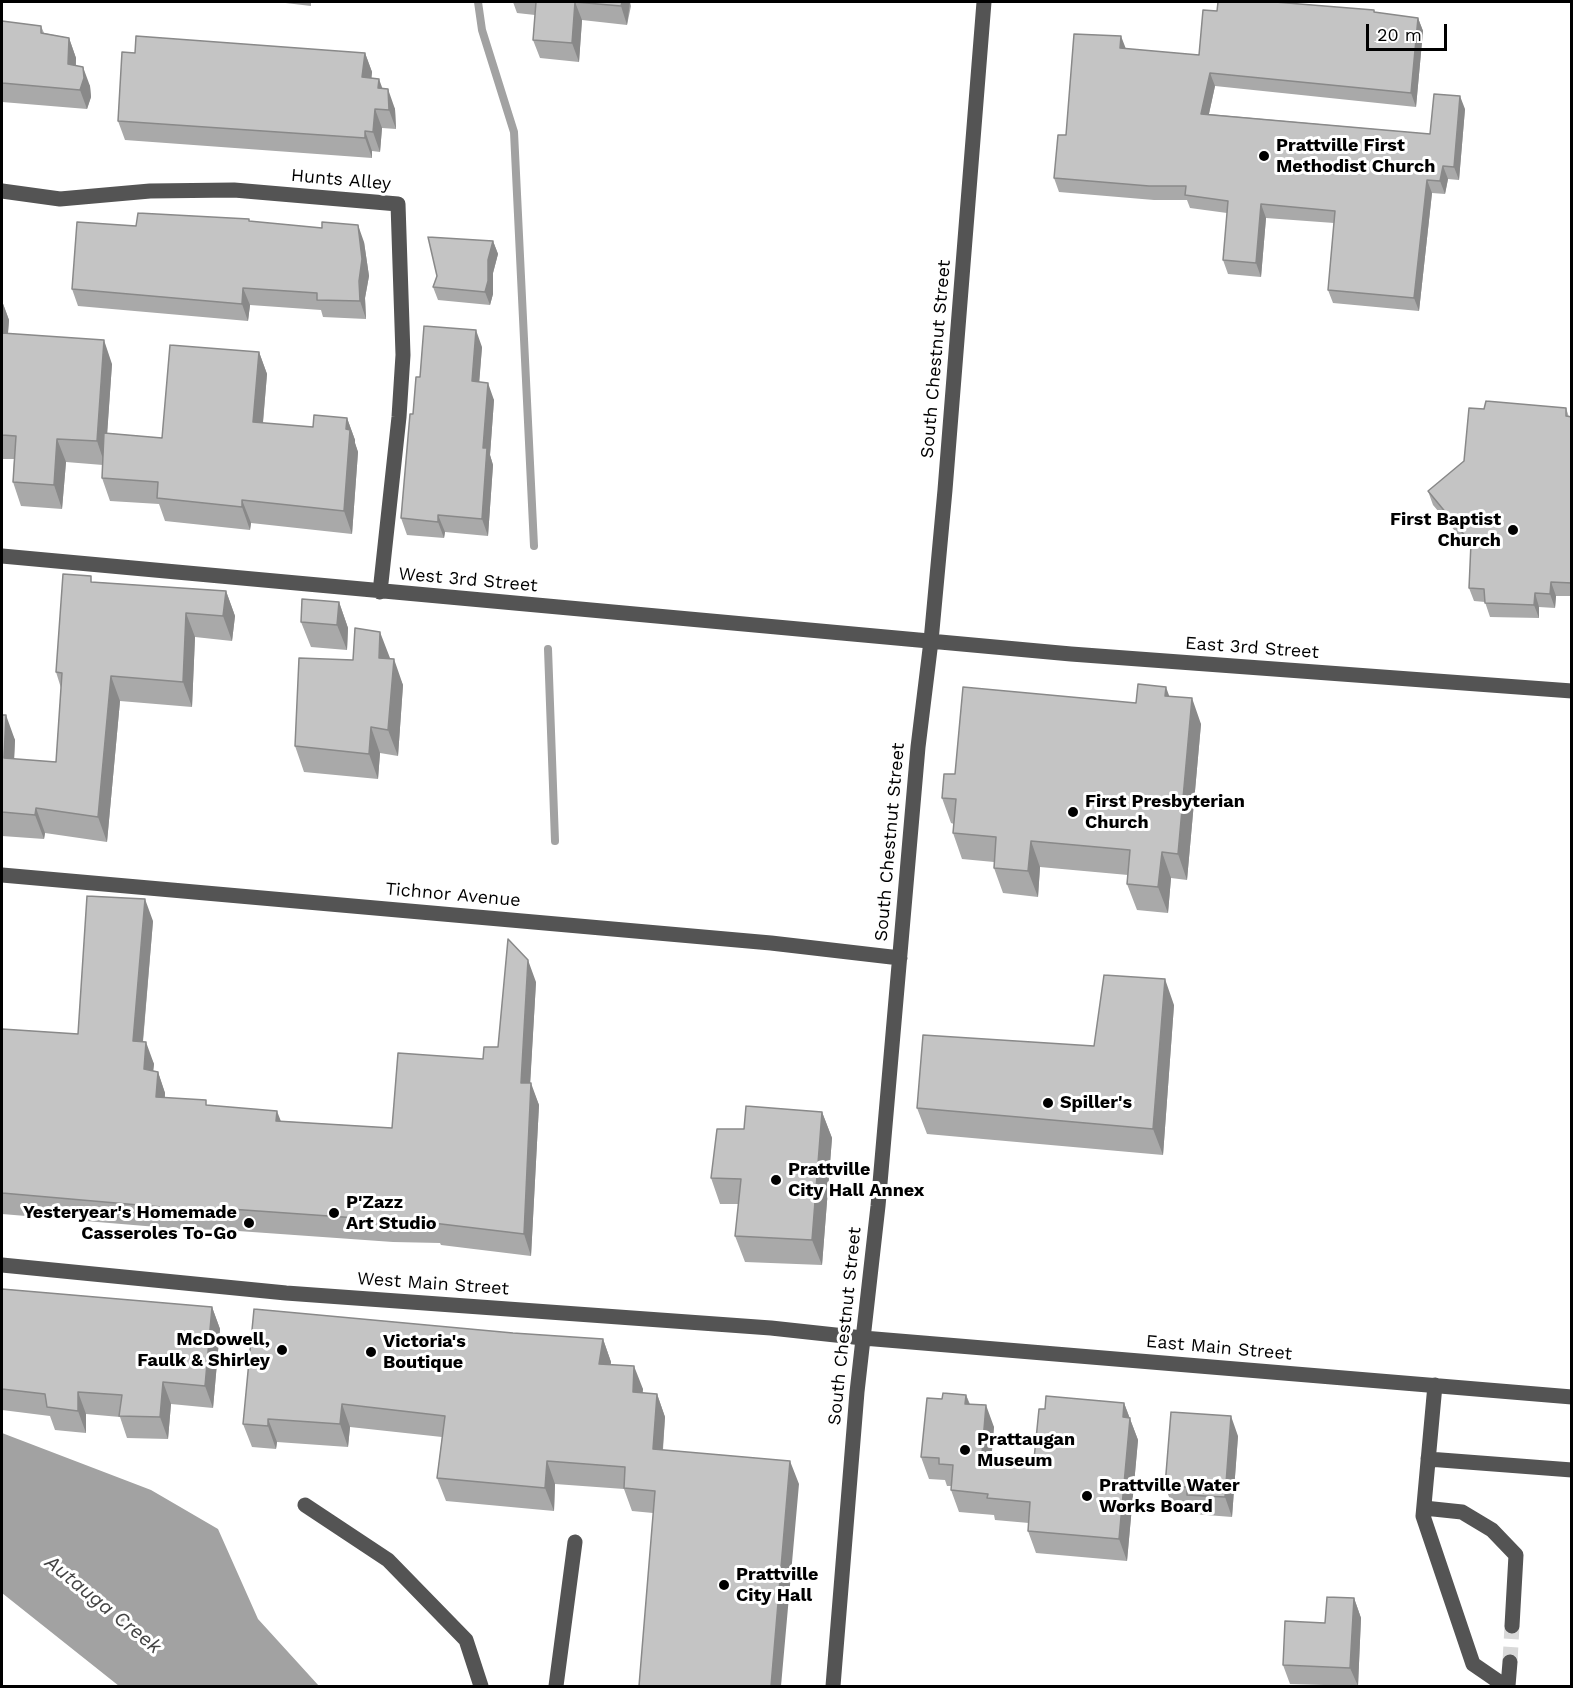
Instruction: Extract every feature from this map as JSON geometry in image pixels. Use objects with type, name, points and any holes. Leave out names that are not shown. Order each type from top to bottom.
[{"type":"street","name":"South Chestnut Street","points":[[833,1686],[918,747],[931,642],[984,2]]},
{"type":"street","name":"Hunts Alley","points":[[2,191],[60,199],[150,191],[234,190],[398,204],[403,355],[399,417],[380,592]]},
{"type":"street","name":"West 3rd Street","points":[[2,556],[380,592],[789,627],[931,642]]},
{"type":"street","name":"East 3rd Street","points":[[931,642],[1572,691]]},
{"type":"street","name":"Tichnor Avenue","points":[[2,875],[771,942],[900,958]]},
{"type":"street","name":"West Main Street","points":[[2,1265],[286,1293],[771,1328],[863,1338]]},
{"type":"street","name":"East Main Street","points":[[863,1338],[1572,1397]]},
{"type":"street","points":[[1435,1385],[1423,1516],[1473,1664],[1507,1686],[1510,1662]]},
{"type":"street","points":[[1428,1459],[1572,1470]]},
{"type":"street","points":[[305,1505],[388,1560],[466,1640],[481,1686]]},
{"type":"street","points":[[1424,1508],[1462,1512],[1492,1530],[1516,1555],[1512,1626]]},
{"type":"street","points":[[556,1686],[575,1542]]},
{"type":"water","name":"Autauga Creek","points":[[2,1433],[151,1490],[218,1529],[258,1619],[319,1686],[119,1686],[2,1593]]},
{"type":"building","points":[[536,2],[575,2],[572,43],[533,40]]},
{"type":"building","points":[[575,2],[622,2],[621,6]]},
{"type":"building","name":"Prattville First Methodist Church","points":[[1218,2],[1275,2],[1374,10],[1374,12],[1418,18],[1411,93],[1210,73],[1201,114],[1430,134],[1434,94],[1460,96],[1454,167],[1443,166],[1440,181],[1427,180],[1414,298],[1328,290],[1335,211],[1261,204],[1256,263],[1223,260],[1228,201],[1185,195],[1186,186],[1149,186],[1054,178],[1058,135],[1066,135],[1074,34],[1121,36],[1120,48],[1199,55],[1203,10],[1217,11]]},
{"type":"building","points":[[2,21],[41,26],[41,33],[69,38],[68,64],[83,67],[84,78],[80,90],[2,83]]},
{"type":"building","points":[[136,36],[365,53],[362,77],[379,79],[378,88],[388,89],[389,110],[375,109],[373,132],[365,131],[365,138],[118,121],[122,52],[135,53]]},
{"type":"building","points":[[138,213],[249,219],[249,221],[322,228],[322,222],[358,225],[362,259],[359,281],[360,301],[317,300],[317,293],[243,288],[242,304],[72,289],[77,222],[136,226]]},
{"type":"building","points":[[428,237],[493,241],[488,260],[488,281],[485,292],[433,287],[437,276]]},
{"type":"building","points":[[424,326],[476,330],[472,381],[488,383],[483,448],[487,448],[482,519],[438,515],[438,522],[401,518],[410,414],[413,414],[416,377],[420,377]]},
{"type":"building","points":[[2,333],[104,340],[97,441],[57,439],[54,485],[13,482],[16,436],[2,435]]},
{"type":"building","points":[[170,345],[259,352],[253,422],[313,427],[314,415],[347,418],[346,429],[350,430],[344,511],[242,500],[242,507],[157,498],[158,482],[102,478],[104,433],[162,438]]},
{"type":"building","name":"First Baptist Church","points":[[1486,401],[1566,408],[1566,416],[1572,417],[1572,583],[1551,582],[1550,594],[1535,593],[1534,605],[1485,603],[1484,589],[1469,588],[1471,543],[1428,491],[1464,461],[1469,408],[1484,409]]},
{"type":"building","points":[[63,574],[91,576],[91,582],[226,591],[223,616],[186,613],[183,682],[111,676],[98,817],[36,808],[35,815],[2,812],[2,715],[6,715],[4,758],[56,762],[62,673],[56,672]]},
{"type":"building","points":[[302,599],[339,602],[337,625],[301,622]]},
{"type":"building","points":[[355,628],[380,632],[379,658],[394,659],[388,730],[371,727],[369,754],[295,746],[299,658],[353,660]]},
{"type":"building","name":"First Presbyterian Church","points":[[1138,684],[1166,687],[1165,696],[1192,698],[1178,854],[1162,852],[1158,887],[1127,884],[1130,850],[1031,841],[1028,871],[994,868],[996,837],[953,833],[956,799],[942,798],[944,774],[955,774],[963,687],[1136,703]]},
{"type":"building","points":[[87,896],[145,899],[133,1041],[146,1042],[144,1069],[158,1072],[156,1097],[206,1100],[206,1105],[277,1111],[276,1121],[392,1128],[398,1053],[483,1059],[484,1047],[498,1047],[508,939],[528,960],[521,1083],[531,1083],[524,1234],[433,1223],[433,1221],[385,1220],[216,1208],[173,1208],[2,1193],[2,1029],[78,1034]]},
{"type":"building","name":"Spiller's","points":[[1104,975],[1165,979],[1153,1129],[917,1108],[923,1035],[1094,1046]]},
{"type":"building","name":"Prattville City Hall Annex","points":[[746,1106],[822,1112],[812,1240],[735,1236],[741,1179],[711,1178],[717,1129],[744,1129]]},
{"type":"building","points":[[2,1289],[212,1307],[205,1386],[163,1382],[160,1417],[119,1416],[122,1395],[78,1392],[78,1411],[47,1407],[45,1394],[2,1389]]},
{"type":"building","points":[[254,1309],[603,1339],[599,1364],[634,1366],[633,1392],[657,1394],[653,1449],[790,1461],[771,1686],[639,1686],[655,1491],[624,1488],[625,1467],[547,1461],[545,1488],[437,1478],[445,1416],[342,1404],[340,1424],[268,1419],[268,1426],[243,1424]]},
{"type":"building","points":[[943,1393],[966,1395],[965,1404],[986,1405],[982,1453],[1034,1459],[1039,1409],[1045,1409],[1046,1396],[1124,1403],[1123,1417],[1130,1418],[1119,1539],[1028,1531],[1030,1502],[987,1498],[988,1494],[951,1490],[953,1465],[939,1464],[939,1458],[921,1457],[927,1398],[942,1399]]},
{"type":"building","points":[[1171,1412],[1231,1416],[1225,1497],[1187,1495],[1187,1487],[1165,1486]]},
{"type":"building","points":[[1327,1597],[1354,1598],[1350,1668],[1283,1665],[1285,1621],[1325,1623]]},
{"type":"waterway","points":[[478,2],[482,30],[514,132],[534,546]]},
{"type":"waterway","points":[[548,649],[555,841]]},
{"type":"tunnel","points":[[1510,1662],[1512,1626]]},
{"type":"place","name":"Prattville First Methodist Church","points":[[1264,156]]},
{"type":"place","name":"First Baptist Church","points":[[1513,530]]},
{"type":"place","name":"First Presbyterian Church","points":[[1073,812]]},
{"type":"place","name":"Spiller's","points":[[1048,1103]]},
{"type":"place","name":"Prattville City Hall Annex","points":[[776,1180]]},
{"type":"place","name":"P'Zazz Art Studio","points":[[334,1213]]},
{"type":"place","name":"Yesteryear's Homemade Casseroles To-Go","points":[[249,1223]]},
{"type":"place","name":"McDowell, Faulk & Shirley","points":[[282,1350]]},
{"type":"place","name":"Victoria's Boutique","points":[[371,1352]]},
{"type":"place","name":"Prattaugan Museum","points":[[965,1450]]},
{"type":"place","name":"Prattville Water Works Board","points":[[1087,1496]]},
{"type":"place","name":"Prattville City Hall","points":[[724,1585]]}]
